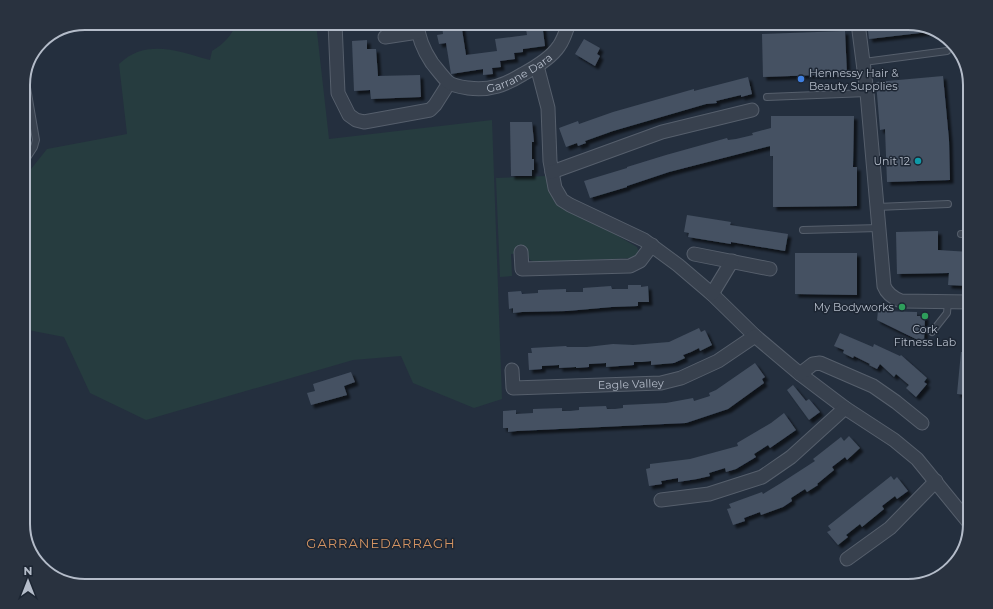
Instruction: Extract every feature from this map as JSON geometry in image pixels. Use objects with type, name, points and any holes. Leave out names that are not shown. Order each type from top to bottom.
[{"type":"street","points":[[336,30],[338,93],[349,115],[356,120],[364,122],[430,110],[436,105],[449,83],[441,75],[430,59],[421,42],[418,30]]},
{"type":"street","points":[[385,37],[411,30]]},
{"type":"street","name":"Garrane Dara","points":[[449,83],[460,87],[476,89],[487,89],[506,84],[537,66],[560,46],[566,30]]},
{"type":"street","points":[[859,30],[867,93],[882,280],[886,291],[894,299],[901,301],[963,302]]},
{"type":"street","points":[[537,66],[548,108],[552,172],[555,188],[562,200],[636,235],[652,245],[712,294],[755,336],[800,374],[845,408],[894,440],[917,459],[963,515]]},
{"type":"street","points":[[552,172],[662,132],[752,110]]},
{"type":"street","points":[[521,252],[522,269],[630,266],[640,261],[652,245]]},
{"type":"street","points":[[694,254],[770,269]]},
{"type":"street","points":[[712,294],[732,261]]},
{"type":"street","name":"Eagle Valley","points":[[512,370],[513,388],[661,383],[680,378],[718,361],[755,336]]},
{"type":"street","points":[[800,374],[813,364],[820,363],[873,386],[922,423]]},
{"type":"street","points":[[661,500],[709,494],[762,477],[791,457],[845,408]]},
{"type":"street","points":[[847,559],[890,528],[936,481]]},
{"type":"lane","points":[[864,62],[947,50]]},
{"type":"lane","points":[[767,97],[867,93]]},
{"type":"lane","points":[[30,105],[36,140],[30,153]]},
{"type":"lane","points":[[877,207],[948,204]]},
{"type":"lane","points":[[803,230],[878,228]]},
{"type":"lane","points":[[932,332],[947,313],[948,302]]},
{"type":"green space","points":[[233,30],[317,30],[329,139],[492,120],[502,399],[474,408],[413,383],[401,356],[353,360],[146,420],[90,393],[64,337],[30,330],[30,170],[47,149],[127,134],[119,64],[129,56],[140,51],[163,49],[174,50],[210,60],[212,51],[227,39]]},
{"type":"green space","points":[[546,176],[549,192],[556,204],[637,247],[639,253],[637,256],[631,258],[539,263],[530,260],[527,253],[511,254],[512,276],[500,277],[496,178]]},
{"type":"building","points":[[443,30],[462,30],[466,55],[497,51],[495,39],[527,35],[526,30],[543,30],[545,46],[523,49],[523,52],[514,53],[515,59],[500,61],[501,67],[492,68],[493,74],[483,75],[483,69],[451,74],[446,43],[439,44],[437,35],[443,34]]},
{"type":"building","points":[[868,30],[915,30],[924,33],[869,39]]},
{"type":"building","points":[[845,31],[847,74],[763,77],[762,34]]},
{"type":"building","points":[[584,39],[600,48],[597,54],[600,56],[595,66],[575,54]]},
{"type":"building","points":[[367,40],[367,49],[376,49],[378,76],[420,75],[421,97],[371,99],[370,90],[354,91],[352,41]]},
{"type":"building","points":[[943,76],[949,140],[950,180],[887,182],[885,129],[880,130],[876,82]]},
{"type":"building","points":[[748,77],[752,94],[716,101],[717,103],[706,104],[613,131],[585,141],[586,143],[578,146],[577,143],[566,147],[559,128],[578,121],[579,124],[613,112],[694,89],[694,91]]},
{"type":"building","points":[[771,116],[854,116],[853,167],[857,167],[857,206],[773,207],[773,156],[770,156],[770,146],[669,172],[590,198],[584,181],[666,155],[727,138],[728,140],[753,135],[752,133],[771,128]]},
{"type":"building","points":[[510,122],[532,122],[534,142],[532,142],[532,159],[534,159],[534,170],[532,170],[532,176],[511,176]]},
{"type":"building","points":[[687,215],[731,222],[730,225],[788,234],[785,251],[688,237],[689,233],[684,232]]},
{"type":"building","points":[[938,231],[938,250],[963,252],[963,286],[948,285],[949,273],[897,274],[896,232]]},
{"type":"building","points":[[795,253],[857,253],[857,295],[795,294]]},
{"type":"building","points":[[628,285],[641,285],[641,287],[648,286],[649,302],[638,302],[638,306],[567,311],[513,313],[513,308],[509,309],[508,292],[521,291],[522,294],[538,293],[538,290],[566,289],[566,292],[583,292],[583,288],[611,286],[612,289],[628,289]]},
{"type":"building","points":[[878,311],[917,312],[917,316],[925,316],[924,343],[877,320]]},
{"type":"building","points":[[699,328],[701,332],[705,330],[712,345],[700,351],[699,348],[683,355],[685,358],[674,363],[651,365],[651,361],[634,362],[634,365],[606,367],[606,363],[589,364],[589,367],[576,368],[559,368],[559,365],[542,366],[542,369],[529,370],[528,353],[532,353],[531,348],[566,346],[587,347],[613,344],[633,345],[669,342]]},
{"type":"building","points":[[840,333],[873,347],[874,344],[900,356],[901,355],[927,378],[924,382],[927,384],[916,397],[906,388],[909,385],[896,374],[894,377],[880,364],[877,369],[854,356],[853,358],[843,353],[844,350],[834,346]]},
{"type":"building","points":[[961,352],[963,352],[963,394],[957,394]]},
{"type":"building","points":[[755,363],[765,377],[762,379],[764,383],[728,409],[686,423],[508,432],[508,428],[503,428],[503,411],[516,410],[516,414],[533,413],[533,409],[562,408],[562,411],[570,411],[579,410],[579,407],[606,406],[607,409],[615,409],[623,408],[623,405],[666,403],[693,398],[694,401],[710,396],[709,393],[716,390]]},
{"type":"building","points":[[351,372],[355,382],[344,386],[347,395],[311,405],[307,393],[315,391],[313,384]]},
{"type":"building","points":[[793,385],[806,401],[809,399],[820,412],[809,420],[787,390]]},
{"type":"building","points":[[784,413],[796,430],[770,448],[768,445],[754,454],[756,457],[736,469],[726,472],[725,468],[709,473],[710,476],[678,482],[678,478],[661,481],[662,484],[649,486],[646,469],[650,468],[650,464],[690,459],[738,446],[737,443],[771,423]]},
{"type":"building","points":[[849,436],[860,448],[847,460],[845,457],[832,467],[834,470],[817,484],[818,485],[807,492],[805,489],[791,498],[792,501],[783,507],[761,515],[760,512],[744,518],[745,521],[733,525],[727,509],[731,508],[729,504],[762,492],[763,494],[815,461],[813,459],[841,437],[844,441]]},
{"type":"building","points":[[891,476],[894,480],[897,477],[908,491],[897,499],[895,496],[882,506],[884,509],[862,527],[860,524],[846,535],[848,537],[838,545],[827,532],[831,530],[828,526]]},
{"type":"place","name":"Hennessy Hair & Beauty Supplies","points":[[801,79]]},
{"type":"place","name":"Unit 12","points":[[918,161]]},
{"type":"place","name":"My Bodyworks","points":[[902,307]]},
{"type":"place","name":"Cork Fitness Lab","points":[[925,316]]},
{"type":"district","name":"GARRANEDARRAGH","points":[[381,543]]}]
